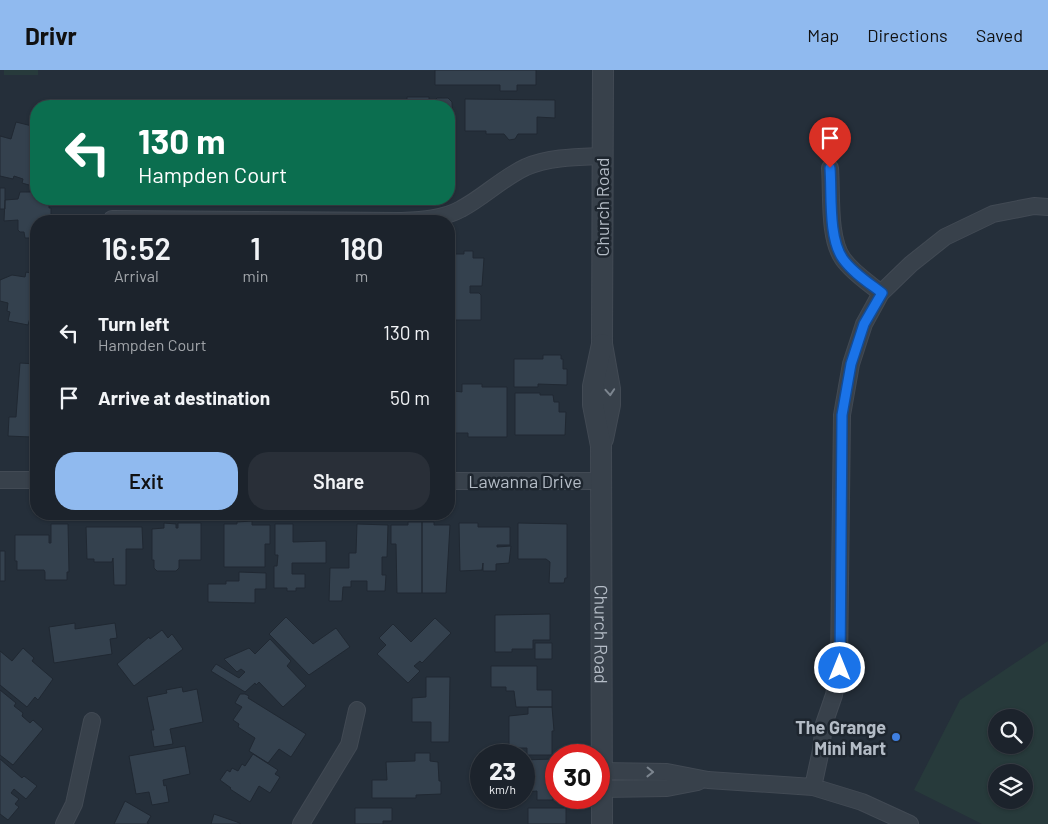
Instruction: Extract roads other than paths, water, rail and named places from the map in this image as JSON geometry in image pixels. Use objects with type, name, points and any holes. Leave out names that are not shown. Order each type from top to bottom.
[{"type":"street","name":"Church Road","points":[[602,70],[602,344],[610,389],[610,405],[601,446],[602,744]]},
{"type":"street","points":[[446,215],[461,210],[514,173],[540,162],[602,156]]},
{"type":"street","points":[[830,168],[834,239],[843,259],[882,293]]},
{"type":"street","points":[[813,787],[821,750],[824,724],[834,695],[840,668],[842,415],[851,364],[864,324],[882,293],[911,264],[945,238],[993,214],[1034,206],[1048,207]]},
{"type":"street","points":[[0,480],[30,480]]},
{"type":"street","name":"Lawanna Drive","points":[[455,481],[601,481]]},
{"type":"street","points":[[301,824],[349,745],[356,710]]},
{"type":"street","points":[[64,824],[74,804],[92,721]]},
{"type":"street","points":[[610,779],[667,772],[708,780],[813,787],[862,802],[910,824]]},
{"type":"street","name":"Church Road","points":[[602,809],[602,824]]},
{"type":"place","name":"The Grange Mini Mart","points":[[896,737]]}]
